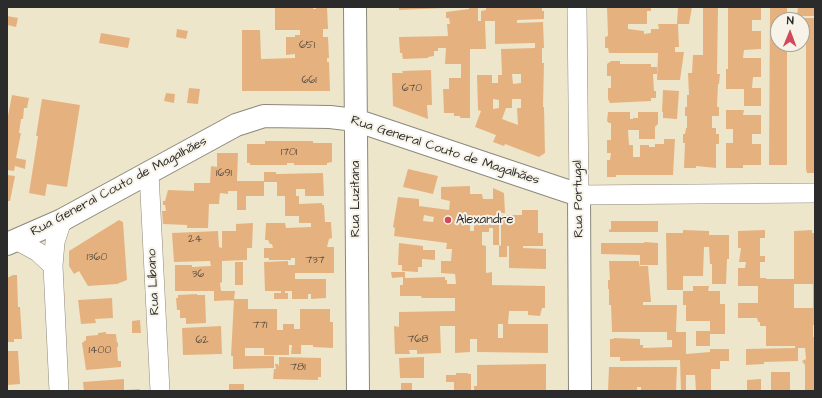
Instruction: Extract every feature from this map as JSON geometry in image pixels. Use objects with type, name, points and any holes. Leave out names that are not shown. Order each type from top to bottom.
[{"type":"street","name":"Rua Luzitana","points":[[355,7],[358,391]]},
{"type":"street","name":"Rua Portugal","points":[[577,7],[580,391]]},
{"type":"street","name":"Rua General Couto de Magalhães","points":[[12,242],[62,220],[236,125],[264,116],[330,117],[356,120],[579,195],[815,193]]},
{"type":"street","name":"Rua Líbano","points":[[149,173],[160,391]]},
{"type":"street","points":[[59,391],[53,266],[55,242],[62,220]]},
{"type":"street","points":[[12,242],[38,252],[53,266]]},
{"type":"building","points":[[275,7],[313,7],[313,9],[316,9],[316,7],[327,7],[328,29],[323,29],[323,37],[328,37],[329,58],[327,58],[327,62],[329,62],[330,91],[242,91],[242,30],[260,30],[261,59],[295,58],[295,54],[286,55],[286,37],[295,37],[295,35],[300,35],[300,30],[275,30]]},
{"type":"building","points":[[399,7],[445,7],[445,8],[399,10]]},
{"type":"building","points":[[469,7],[478,7],[478,21],[481,21],[481,11],[486,10],[486,7],[542,7],[542,11],[544,11],[544,19],[517,20],[517,23],[543,22],[544,48],[542,48],[542,63],[544,63],[543,107],[545,153],[539,157],[505,144],[504,146],[493,142],[496,135],[475,127],[481,111],[478,110],[477,75],[492,75],[492,83],[498,83],[498,75],[502,75],[501,49],[535,48],[535,43],[495,44],[495,21],[485,21],[486,49],[470,49],[470,118],[460,118],[460,116],[454,116],[454,113],[444,113],[443,89],[449,89],[449,78],[461,78],[461,64],[445,64],[446,48],[438,48],[438,51],[434,51],[434,56],[428,58],[403,59],[402,53],[400,53],[399,37],[448,36],[447,24],[450,24],[449,18],[446,18],[446,12],[469,9]],"holes":[[[512,74],[521,74],[521,83],[513,84]],[[493,99],[499,100],[499,108],[493,109]],[[512,99],[521,99],[521,108],[517,108],[518,125],[502,119],[506,108],[512,108]]]},
{"type":"building","points":[[607,7],[651,7],[651,11],[647,11],[647,24],[628,24],[628,29],[644,31],[644,34],[651,33],[651,29],[659,29],[658,24],[677,24],[678,7],[692,7],[689,24],[678,24],[679,47],[675,47],[675,52],[684,52],[680,80],[657,80],[658,53],[609,53],[608,48],[605,48],[605,37],[608,36]]},
{"type":"building","points":[[703,7],[718,7],[717,74],[720,74],[717,107],[719,107],[719,116],[712,116],[712,128],[716,128],[716,134],[719,134],[719,144],[716,144],[716,168],[696,166],[696,168],[684,168],[685,143],[683,143],[683,134],[685,134],[687,128],[685,107],[687,107],[687,95],[689,95],[688,73],[692,73],[693,55],[703,55]]},
{"type":"building","points":[[728,7],[761,7],[761,20],[752,20],[752,31],[761,31],[761,49],[744,50],[743,58],[761,58],[761,77],[753,77],[752,88],[761,88],[761,106],[744,106],[744,89],[726,89],[726,69],[728,69]]},
{"type":"building","points":[[770,7],[787,7],[787,12],[770,12],[770,52],[787,52],[787,165],[769,165]]},
{"type":"building","points":[[798,7],[815,7],[815,16],[810,16],[810,12],[797,12]]},
{"type":"building","points":[[7,16],[18,18],[16,27],[7,25]]},
{"type":"building","points":[[810,18],[815,18],[815,173],[807,173],[806,52],[810,52]]},
{"type":"building","points":[[177,29],[188,31],[186,39],[176,37]]},
{"type":"building","points":[[101,33],[130,38],[128,48],[99,43]]},
{"type":"building","points":[[611,61],[620,61],[620,64],[651,64],[651,67],[657,67],[657,74],[653,74],[656,98],[651,98],[651,101],[610,103],[608,99],[608,88],[611,88],[611,76],[607,76],[607,64]]},
{"type":"building","points":[[431,70],[432,105],[427,105],[428,119],[393,106],[392,73],[403,73],[402,71]]},
{"type":"building","points":[[189,88],[200,89],[198,104],[187,103]]},
{"type":"building","points":[[663,90],[679,91],[677,119],[663,118]]},
{"type":"building","points":[[166,93],[175,94],[174,103],[164,101]]},
{"type":"building","points":[[12,95],[29,98],[27,108],[24,108],[23,119],[21,119],[19,133],[21,133],[16,158],[26,160],[25,169],[15,166],[14,171],[7,170],[7,116]]},
{"type":"building","points":[[42,99],[80,105],[67,187],[47,184],[45,196],[29,193]]},
{"type":"building","points":[[726,110],[744,110],[743,115],[761,115],[761,134],[752,134],[752,144],[761,144],[761,165],[743,165],[743,168],[726,168],[726,143],[733,143],[733,129],[726,129]]},
{"type":"building","points":[[608,112],[630,112],[630,119],[633,119],[638,118],[638,112],[658,112],[658,124],[655,127],[655,139],[639,139],[639,130],[628,130],[629,145],[633,145],[633,157],[640,157],[640,145],[655,147],[655,144],[664,144],[664,139],[675,139],[673,175],[616,175],[616,177],[607,177],[607,160],[610,160],[611,153],[607,153],[607,140],[611,140],[611,123],[607,121]]},
{"type":"building","points":[[265,141],[313,141],[313,143],[332,143],[332,162],[327,163],[327,165],[294,165],[294,163],[287,163],[287,165],[250,165],[250,163],[247,163],[247,144],[265,144]]},
{"type":"building","points":[[217,153],[238,153],[237,181],[264,181],[264,172],[276,172],[276,174],[323,173],[324,196],[305,196],[305,189],[296,189],[296,196],[299,196],[299,204],[322,203],[322,205],[324,205],[325,222],[331,222],[332,238],[329,239],[327,247],[334,247],[334,273],[295,273],[295,279],[326,279],[326,298],[311,299],[311,294],[308,294],[308,299],[292,299],[292,291],[285,291],[285,293],[288,293],[288,299],[274,299],[274,293],[281,293],[281,291],[265,291],[264,262],[288,261],[288,265],[295,265],[295,258],[291,258],[291,260],[269,260],[269,258],[264,258],[264,248],[273,248],[272,244],[270,244],[268,240],[265,240],[266,223],[285,223],[286,228],[311,227],[311,223],[299,223],[299,216],[285,216],[285,196],[277,196],[277,182],[264,182],[264,196],[246,196],[246,210],[237,210],[237,191],[228,191],[228,194],[220,193],[219,204],[209,204],[208,228],[187,228],[187,225],[163,224],[162,211],[166,211],[163,201],[165,201],[168,190],[194,191],[194,183],[210,183],[211,166],[217,167]]},
{"type":"building","points":[[408,169],[438,176],[433,194],[403,187]]},
{"type":"building","points":[[7,175],[15,176],[10,201],[7,201]]},
{"type":"building","points":[[470,186],[470,194],[482,194],[483,199],[493,199],[493,188],[504,193],[505,213],[499,213],[499,245],[493,245],[493,228],[489,228],[489,232],[482,232],[482,245],[486,246],[486,273],[492,272],[492,285],[545,286],[545,308],[542,308],[540,316],[528,315],[528,311],[509,311],[508,324],[548,324],[548,353],[477,352],[477,339],[470,339],[470,352],[455,353],[455,326],[440,326],[441,353],[417,354],[417,350],[409,350],[410,354],[395,354],[394,326],[399,327],[399,312],[455,311],[455,298],[400,296],[400,285],[403,285],[403,277],[392,278],[391,272],[405,272],[405,278],[445,277],[447,284],[456,284],[455,274],[441,273],[441,261],[451,261],[452,249],[446,249],[447,243],[394,236],[395,228],[393,227],[398,197],[419,199],[419,206],[449,210],[450,201],[441,199],[441,187]],"holes":[[[424,215],[434,217],[433,222],[423,221]],[[470,220],[474,220],[474,231],[470,231]],[[498,324],[503,324],[503,338],[498,338]]]},
{"type":"building","points":[[522,210],[538,210],[538,233],[543,233],[543,246],[523,246],[523,248],[546,249],[546,269],[509,268],[509,246],[507,246],[507,257],[499,257],[499,245],[501,246],[501,215],[522,215]]},
{"type":"building","points":[[119,220],[123,222],[127,280],[117,284],[88,286],[79,271],[74,274],[69,266],[69,251]]},
{"type":"building","points":[[611,221],[658,221],[658,232],[609,232],[609,229],[611,230]]},
{"type":"building","points":[[253,223],[252,248],[247,248],[247,260],[222,261],[222,282],[220,283],[221,291],[235,291],[234,300],[214,301],[214,291],[175,291],[175,265],[192,265],[192,267],[211,266],[210,261],[174,262],[172,233],[218,231],[219,247],[222,248],[222,231],[236,231],[236,224]]},
{"type":"building","points":[[683,230],[709,231],[709,235],[729,235],[729,259],[727,259],[726,284],[712,284],[712,264],[710,264],[709,247],[704,247],[703,276],[683,276],[683,290],[667,290],[666,233],[683,233]]},
{"type":"building","points":[[765,230],[765,238],[760,238],[760,256],[765,256],[765,262],[760,262],[760,278],[766,279],[794,279],[794,231],[812,230],[812,233],[815,233],[815,325],[813,325],[813,337],[815,337],[815,391],[805,391],[805,365],[802,361],[806,359],[805,348],[798,348],[798,361],[764,362],[764,364],[746,365],[746,349],[795,348],[795,346],[766,346],[766,326],[760,326],[760,322],[758,322],[757,318],[738,318],[738,303],[758,303],[758,286],[738,286],[738,268],[745,268],[746,262],[739,262],[741,248],[738,248],[738,231]],"holes":[[[794,284],[813,284],[813,308],[794,308]]]},
{"type":"building","points":[[399,243],[423,246],[423,250],[435,250],[435,260],[422,259],[422,267],[418,267],[418,272],[402,271],[402,265],[398,265]]},
{"type":"building","points":[[601,243],[658,243],[658,265],[640,265],[640,255],[601,254]]},
{"type":"building","points":[[609,261],[639,261],[640,268],[640,266],[648,266],[651,302],[643,302],[643,305],[677,305],[676,332],[686,332],[686,354],[710,352],[710,349],[729,349],[729,361],[720,361],[720,369],[711,369],[711,391],[696,391],[695,375],[686,375],[686,391],[681,391],[680,360],[620,361],[620,357],[610,357],[610,339],[614,339],[613,338],[640,339],[640,345],[643,345],[643,348],[672,347],[672,340],[667,340],[667,332],[612,332],[611,305],[609,305],[608,289],[608,280],[610,280]]},
{"type":"building","points":[[235,262],[243,262],[243,285],[235,285]]},
{"type":"building","points":[[17,275],[18,307],[20,307],[22,339],[14,339],[14,342],[7,342],[7,278]]},
{"type":"building","points":[[693,286],[709,286],[708,291],[720,291],[720,304],[725,304],[725,334],[710,334],[710,346],[696,346],[696,331],[710,331],[710,321],[686,321],[686,305],[683,305],[683,291],[693,291]]},
{"type":"building","points":[[178,295],[205,295],[206,323],[186,324],[186,318],[180,318],[180,310],[177,310],[176,298],[178,298]]},
{"type":"building","points":[[112,298],[113,318],[95,319],[96,323],[81,324],[78,300]]},
{"type":"building","points":[[234,299],[248,299],[248,309],[277,309],[277,330],[283,330],[283,324],[294,324],[294,329],[300,329],[300,309],[330,309],[330,322],[333,322],[333,348],[301,345],[301,354],[291,354],[292,345],[289,345],[289,355],[264,355],[264,348],[245,348],[245,356],[274,356],[274,368],[233,369],[233,356],[231,356]]},
{"type":"building","points":[[140,320],[141,333],[132,333],[132,321]]},
{"type":"building","points":[[221,326],[222,354],[183,355],[182,328]]},
{"type":"building","points":[[106,332],[106,334],[116,334],[117,343],[118,342],[118,361],[121,361],[121,367],[86,370],[82,343],[86,340],[86,336],[98,335],[98,333]]},
{"type":"building","points":[[7,351],[18,351],[20,384],[7,385]]},
{"type":"building","points":[[279,357],[321,358],[321,377],[318,377],[318,380],[273,379],[274,369],[276,369],[275,364],[278,364],[279,367]]},
{"type":"building","points":[[424,357],[424,378],[400,378],[399,358]]},
{"type":"building","points":[[546,364],[546,391],[474,391],[474,386],[477,386],[477,365]]},
{"type":"building","points":[[609,367],[677,367],[676,391],[641,391],[641,387],[637,387],[637,391],[608,391]]},
{"type":"building","points":[[771,372],[790,372],[790,391],[771,391]]},
{"type":"building","points":[[456,373],[471,374],[471,391],[454,391],[454,382],[446,382],[446,375],[456,375]]},
{"type":"building","points":[[124,379],[124,390],[140,389],[140,391],[84,391],[83,382]]},
{"type":"building","points":[[761,379],[761,391],[747,391],[747,380]]},
{"type":"building","points":[[401,383],[412,383],[412,391],[401,391]]},
{"type":"building","points":[[229,384],[244,384],[244,391],[229,391]]},
{"type":"place","name":"Alexandre","points":[[448,220]]}]
